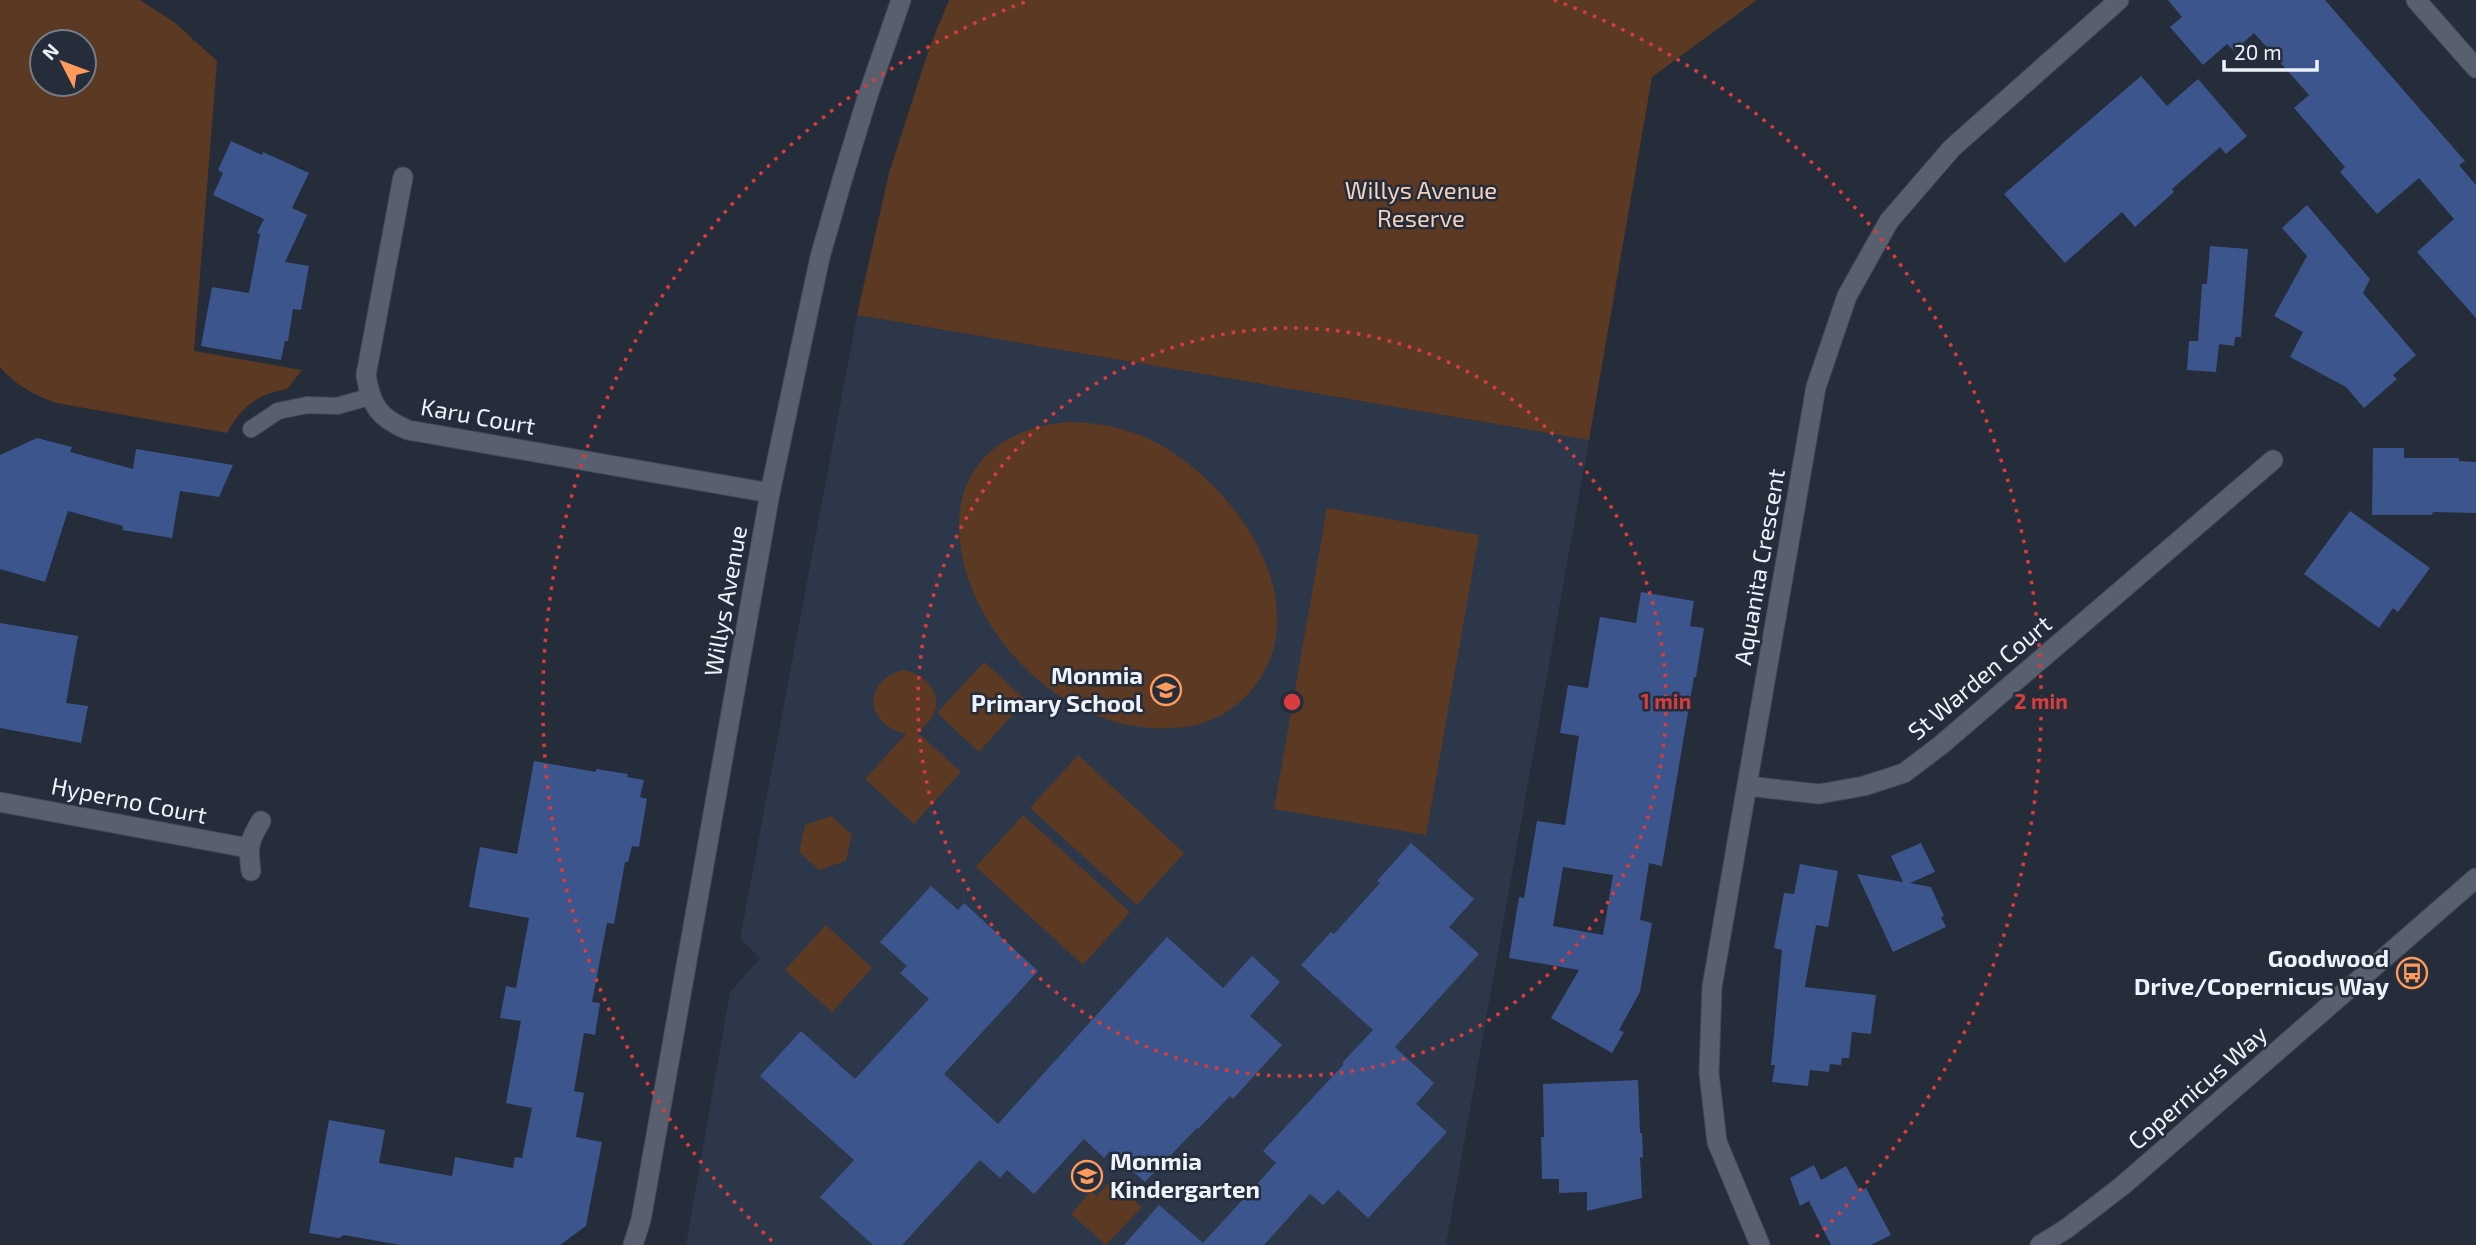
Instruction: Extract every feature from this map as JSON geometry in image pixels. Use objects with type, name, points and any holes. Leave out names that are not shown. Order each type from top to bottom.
[{"type":"street","name":"Willys Avenue","points":[[641,1245],[642,1220],[770,493],[820,257],[868,95],[901,0]]},
{"type":"street","name":"Aquanita Crescent","points":[[1760,1245],[1717,1142],[1709,1073],[1712,987],[1816,387],[1847,296],[1889,221],[1951,148],[2119,0]]},
{"type":"street","points":[[2416,0],[2476,68]]},
{"type":"street","points":[[369,397],[367,368],[403,177]]},
{"type":"street","name":"Karu Court","points":[[369,397],[382,415],[408,430],[770,493]]},
{"type":"street","name":"St Warden Court","points":[[1747,786],[1819,794],[1864,786],[1904,773],[1941,745],[2273,460]]},
{"type":"street","name":"Hyperno Court","points":[[0,802],[248,848]]},
{"type":"street","points":[[251,871],[248,848],[261,821]]},
{"type":"street","name":"Copernicus Way","points":[[2040,1245],[2066,1229],[2122,1186],[2476,878]]},
{"type":"street","name":"Willys Avenue","points":[[633,1245],[642,1220]]},
{"type":"lane","points":[[251,429],[278,411],[307,405],[337,406],[369,397]]},
{"type":"shaded area","name":"Monmia Primary School","points":[[857,315],[1589,440],[1446,1245],[686,1245],[730,992],[760,958],[740,939]]},
{"type":"green space","points":[[0,0],[140,0],[174,22],[217,61],[194,351],[302,370],[287,389],[267,394],[251,403],[227,433],[56,403],[25,389],[0,367]]},
{"type":"green space","name":"Willys Avenue Reserve","points":[[949,0],[1757,0],[1652,77],[1589,440],[857,315],[889,173],[930,46]]},
{"type":"green space","points":[[1067,422],[1099,424],[1129,431],[1149,439],[1179,457],[1209,481],[1235,511],[1257,544],[1271,580],[1277,616],[1272,652],[1255,686],[1232,708],[1214,719],[1184,727],[1115,722],[1055,693],[1006,647],[973,592],[959,535],[968,482],[1002,442]]},
{"type":"green space","points":[[1327,508],[1479,535],[1426,835],[1274,809]]},
{"type":"green space","points":[[984,662],[1026,700],[979,752],[937,713]]},
{"type":"green space","points":[[902,670],[924,679],[935,696],[933,715],[917,732],[961,772],[914,824],[865,779],[906,734],[883,722],[876,713],[874,703],[880,684]]},
{"type":"green space","points":[[1078,755],[1184,853],[1137,905],[1030,808]]},
{"type":"green space","points":[[1023,815],[1130,912],[1083,965],[976,867]]},
{"type":"green space","points":[[831,816],[852,835],[846,861],[819,870],[799,852],[805,825]]},
{"type":"green space","points":[[826,925],[872,968],[832,1012],[785,970]]},
{"type":"green space","points":[[1111,1180],[1142,1207],[1106,1245],[1071,1214],[1091,1191],[1097,1196]]},
{"type":"building","points":[[2168,0],[2325,0],[2465,161],[2459,165],[2476,185],[2476,318],[2417,252],[2454,219],[2419,178],[2377,214],[2340,172],[2345,167],[2294,108],[2309,95],[2254,33],[2234,51],[2227,44],[2203,65],[2170,27],[2182,17]]},
{"type":"building","points":[[2141,76],[2167,106],[2198,79],[2247,136],[2226,154],[2220,147],[2172,189],[2174,192],[2135,227],[2122,212],[2065,263],[2004,194]]},
{"type":"building","points":[[231,141],[309,173],[292,208],[307,215],[285,262],[309,266],[301,310],[293,309],[288,341],[285,341],[281,360],[201,346],[212,287],[249,293],[260,234],[257,233],[264,219],[213,195],[223,173],[218,170]]},
{"type":"building","points":[[2307,205],[2370,279],[2363,293],[2416,355],[2393,375],[2397,379],[2364,408],[2346,387],[2290,357],[2303,332],[2274,316],[2307,256],[2282,228]]},
{"type":"building","points":[[2210,246],[2248,249],[2241,337],[2235,337],[2234,346],[2219,344],[2216,372],[2187,370],[2189,341],[2198,341],[2202,284],[2207,284]]},
{"type":"building","points":[[37,438],[72,447],[70,452],[133,469],[136,449],[233,465],[219,497],[180,491],[172,538],[122,530],[123,526],[68,511],[45,582],[0,569],[0,455]]},
{"type":"building","points":[[2373,448],[2404,448],[2404,458],[2459,458],[2459,461],[2476,462],[2476,513],[2372,515]]},
{"type":"building","points":[[2350,511],[2430,568],[2398,612],[2393,608],[2379,628],[2304,574]]},
{"type":"building","points":[[1641,592],[1694,601],[1690,626],[1704,628],[1662,866],[1649,863],[1640,920],[1652,923],[1640,992],[1619,1030],[1624,1032],[1612,1053],[1551,1018],[1579,970],[1509,958],[1519,897],[1524,898],[1537,821],[1565,825],[1579,736],[1560,733],[1568,685],[1588,688],[1600,617],[1636,623]],"holes":[[[1563,867],[1613,875],[1603,935],[1553,926]]]},
{"type":"building","points":[[0,623],[78,636],[66,703],[88,706],[81,743],[0,728]]},
{"type":"building","points":[[534,761],[596,772],[596,769],[628,774],[627,777],[644,780],[640,797],[647,799],[639,847],[632,846],[628,862],[625,862],[614,924],[607,923],[592,1002],[600,1003],[595,1035],[584,1033],[574,1091],[584,1093],[576,1137],[602,1142],[586,1226],[560,1245],[400,1245],[344,1235],[339,1238],[309,1233],[329,1120],[385,1130],[379,1163],[452,1176],[455,1157],[513,1168],[515,1157],[522,1158],[532,1108],[506,1103],[521,1021],[500,1018],[506,986],[516,988],[529,918],[469,907],[480,847],[517,854]]},
{"type":"building","points":[[1411,843],[1474,899],[1449,927],[1479,954],[1395,1047],[1434,1083],[1416,1104],[1447,1132],[1368,1218],[1338,1190],[1323,1205],[1310,1194],[1264,1245],[1124,1245],[1159,1205],[1203,1243],[1276,1163],[1263,1151],[1373,1030],[1301,965],[1331,932],[1334,934],[1380,883],[1377,881]]},
{"type":"building","points":[[1921,843],[1935,872],[1910,883],[1931,887],[1946,927],[1893,952],[1857,874],[1903,882],[1891,856]]},
{"type":"building","points":[[1800,864],[1838,871],[1828,927],[1816,925],[1805,987],[1876,995],[1871,1034],[1852,1032],[1849,1058],[1842,1058],[1841,1065],[1830,1064],[1829,1072],[1810,1070],[1808,1086],[1772,1082],[1775,1065],[1771,1065],[1782,950],[1774,948],[1784,893],[1794,894]]},
{"type":"building","points":[[931,886],[958,910],[964,903],[1038,971],[944,1074],[998,1124],[1167,937],[1223,988],[1252,956],[1280,982],[1250,1016],[1282,1045],[1233,1099],[1230,1096],[1145,1182],[1110,1151],[1104,1158],[1084,1139],[1034,1194],[1007,1170],[1000,1178],[980,1160],[902,1245],[873,1245],[820,1197],[854,1160],[760,1076],[801,1031],[855,1079],[929,999],[900,973],[907,966],[880,942]]},
{"type":"building","points":[[1638,1080],[1643,1158],[1640,1157],[1642,1198],[1587,1211],[1587,1192],[1559,1193],[1559,1179],[1542,1179],[1543,1084]]},
{"type":"building","points":[[1814,1165],[1821,1180],[1846,1166],[1860,1191],[1866,1188],[1891,1235],[1871,1245],[1831,1245],[1809,1201],[1800,1206],[1790,1178]]},
{"type":"place","name":"Monmia Primary School","points":[[1166,690]]},
{"type":"place","name":"Goodwood Drive/Copernicus Way","points":[[2412,973]]},
{"type":"place","name":"Monmia Kindergarten","points":[[1087,1176]]}]
